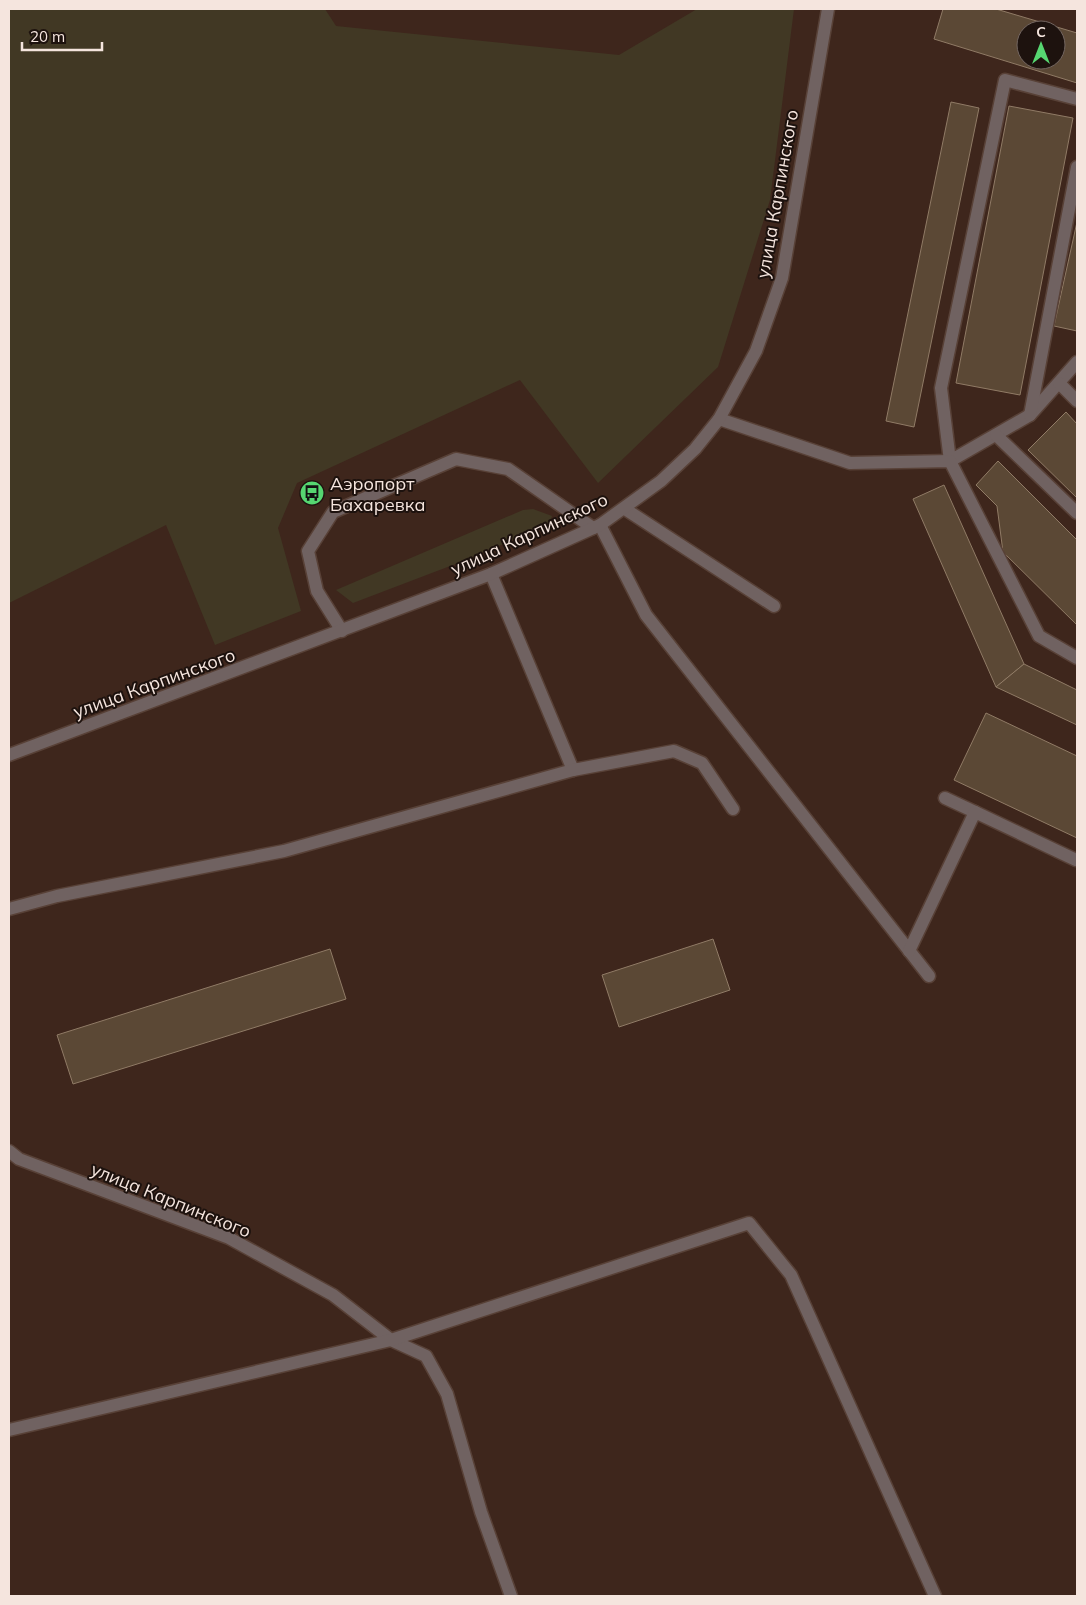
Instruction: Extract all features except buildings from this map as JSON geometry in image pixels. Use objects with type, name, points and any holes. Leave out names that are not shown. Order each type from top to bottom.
[{"type":"street","name":"улица Карпинского","points":[[9,755],[342,632],[491,574],[596,526],[625,509],[661,481],[695,449],[719,419],[756,351],[782,278],[828,9]]},
{"type":"street","points":[[1077,99],[1005,80],[941,388],[950,461],[1040,636],[1077,658]]},
{"type":"street","points":[[1030,415],[1077,166]]},
{"type":"street","points":[[719,419],[850,463],[950,461],[1030,415],[1077,362]]},
{"type":"street","points":[[1059,383],[1077,401]]},
{"type":"street","points":[[996,435],[1077,513]]},
{"type":"street","points":[[342,632],[317,591],[308,551],[333,512],[456,459],[508,469],[596,526],[646,616],[929,976]]},
{"type":"street","points":[[625,509],[774,606]]},
{"type":"street","points":[[491,574],[573,770]]},
{"type":"street","points":[[9,909],[57,896],[284,851],[573,770],[674,751],[702,763],[733,809]]},
{"type":"street","points":[[946,798],[1076,860]]},
{"type":"street","points":[[909,951],[975,812]]},
{"type":"street","name":"улица Карпинского","points":[[9,1151],[19,1159],[229,1238],[333,1295],[391,1340],[426,1356],[447,1394],[481,1512],[511,1596]]},
{"type":"street","points":[[9,1430],[391,1340],[749,1223],[791,1275],[936,1596]]},
{"type":"shaded area","points":[[9,9],[325,9],[336,26],[619,55],[697,9],[794,9],[770,200],[718,367],[598,483],[520,380],[297,483],[278,528],[301,611],[215,645],[166,525],[9,603]]},
{"type":"shaded area","points":[[533,509],[552,516],[549,525],[458,563],[353,603],[336,590],[523,510]]},
{"type":"place","name":"Аэропорт Бахаревка","points":[[312,493]]}]
